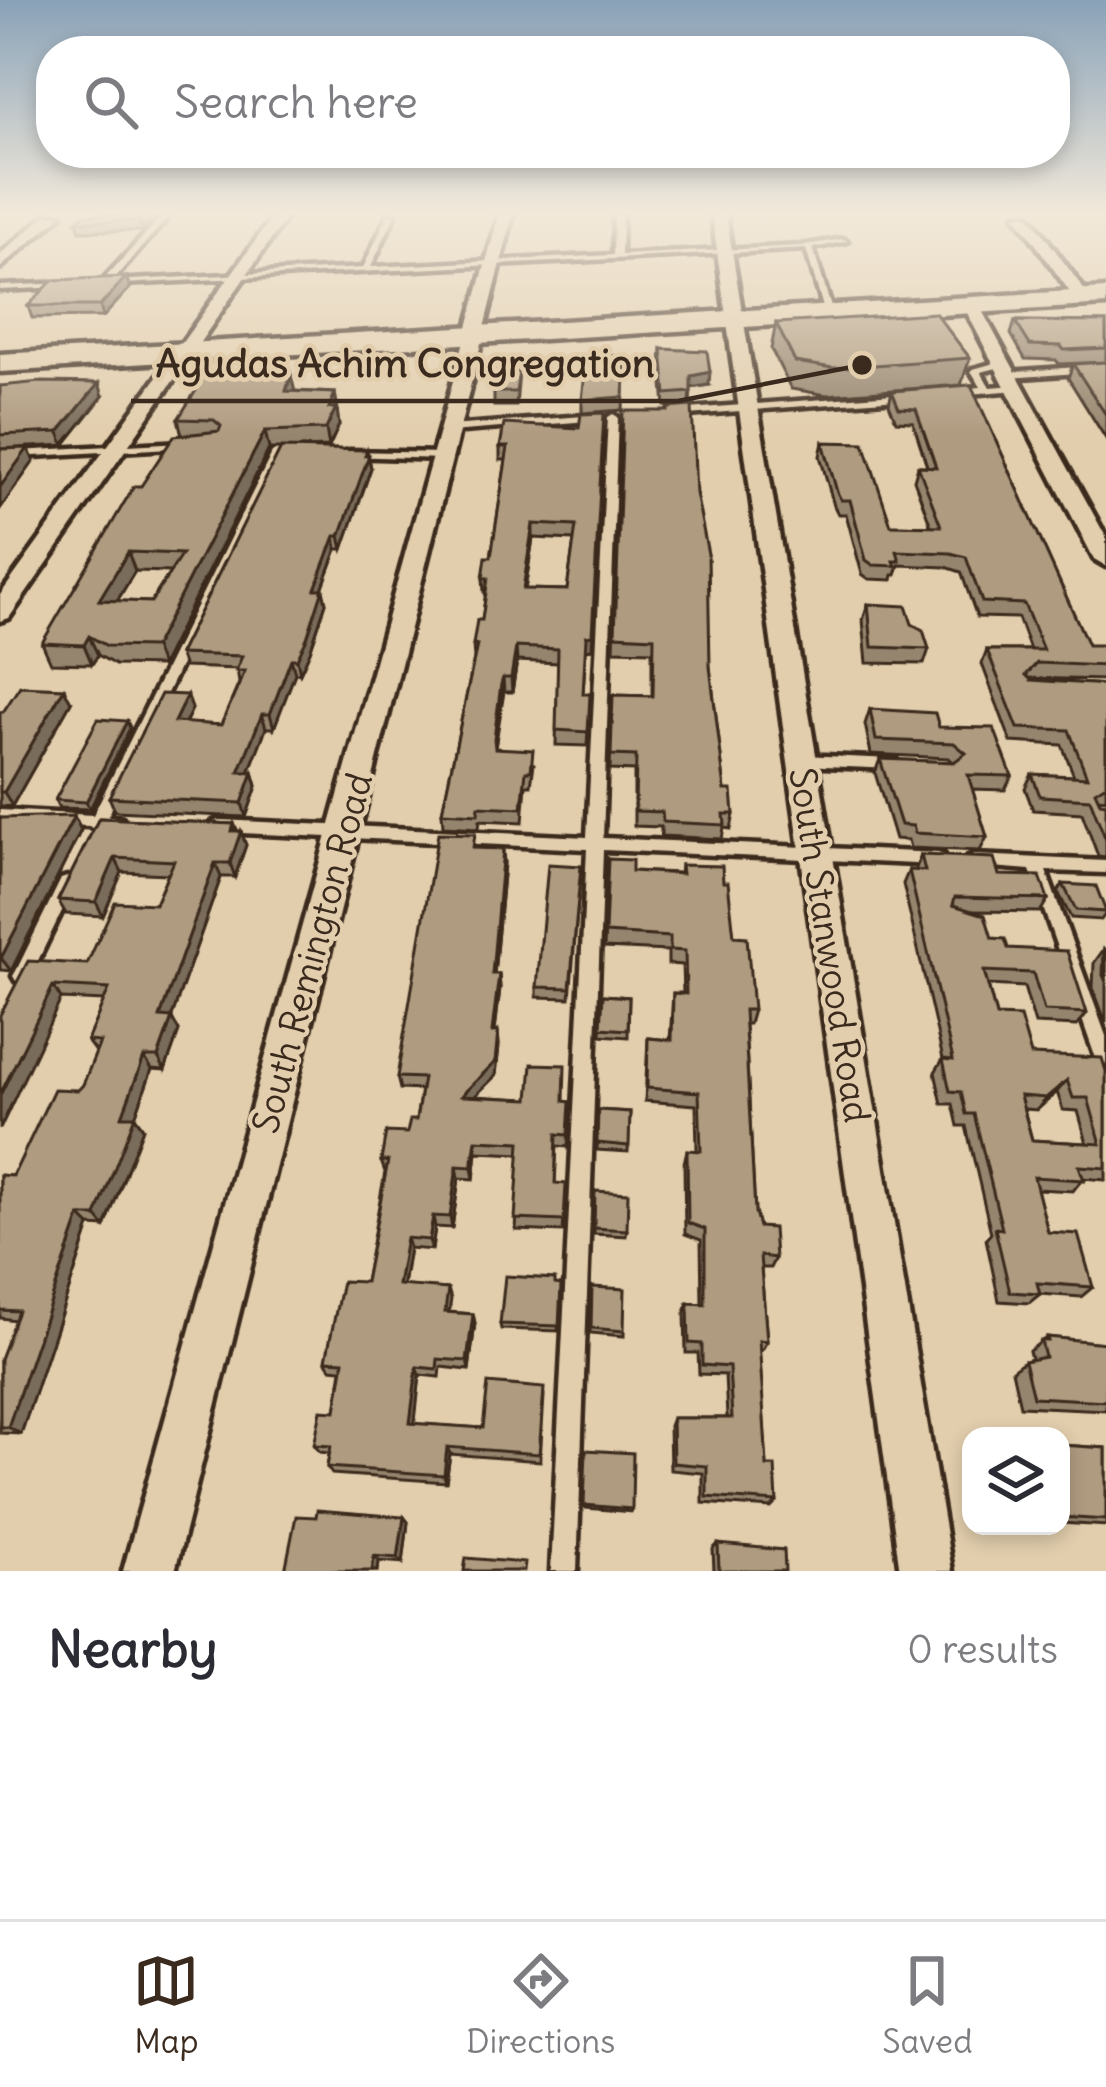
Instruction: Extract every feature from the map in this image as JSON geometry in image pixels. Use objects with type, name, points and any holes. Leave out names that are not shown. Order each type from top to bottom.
[{"type":"main road","points":[[0,363],[1094,298]]},
{"type":"street","points":[[0,614],[229,288]]},
{"type":"street","name":"South Remington Road","points":[[149,1571],[487,288]]},
{"type":"street","name":"South Stanwood Road","points":[[729,288],[926,1571]]},
{"type":"street","points":[[971,305],[1106,559]]},
{"type":"lane","points":[[821,288],[829,314]]},
{"type":"lane","points":[[987,390],[976,370],[1008,376],[1106,368]]},
{"type":"lane","points":[[933,394],[987,390],[1008,376]]},
{"type":"lane","points":[[663,414],[914,395]]},
{"type":"lane","points":[[343,453],[623,416],[595,844],[564,1571]]},
{"type":"lane","points":[[0,455],[197,445]]},
{"type":"lane","points":[[87,842],[277,453],[321,453]]},
{"type":"lane","points":[[801,760],[906,765]]},
{"type":"lane","points":[[0,816],[147,823]]},
{"type":"lane","points":[[190,825],[1106,867]]},
{"type":"lane","points":[[15,991],[77,863]]},
{"type":"lane","points":[[1036,864],[1106,1062]]},
{"type":"building","points":[[45,288],[116,288],[100,306],[28,306]]},
{"type":"building","points":[[935,313],[970,358],[833,368],[795,362],[776,323]]},
{"type":"building","points":[[1015,321],[1106,322],[1106,348],[1064,350],[1030,345]]},
{"type":"building","points":[[662,349],[707,351],[710,372],[691,376],[691,392],[666,394]]},
{"type":"building","points":[[587,355],[626,356],[624,397],[582,400]]},
{"type":"building","points":[[1106,362],[1106,415],[1073,364]]},
{"type":"building","points":[[497,371],[519,372],[516,392],[494,392]]},
{"type":"building","points":[[207,373],[291,375],[286,391],[335,393],[329,408],[336,408],[326,429],[265,431],[154,647],[107,646],[89,636],[84,645],[42,643],[134,486],[141,486],[174,436],[219,431],[221,426],[214,420],[178,419]],"holes":[[[128,552],[182,554],[151,602],[99,600]]]},
{"type":"building","points":[[99,383],[59,432],[0,435],[0,386]]},
{"type":"building","points":[[971,385],[1088,645],[1102,645],[1106,653],[1106,666],[1037,663],[1026,675],[1031,680],[1106,685],[1106,784],[1095,791],[1100,802],[1106,803],[1106,840],[1090,799],[1040,796],[1032,774],[1087,777],[1069,730],[1018,728],[987,650],[1043,650],[1024,604],[982,602],[966,557],[951,553],[897,551],[900,561],[894,561],[896,566],[873,565],[866,560],[850,500],[841,500],[837,492],[823,442],[864,443],[891,525],[941,526],[918,466],[936,467],[916,409],[899,408],[892,391]]},
{"type":"building","points":[[692,406],[696,493],[708,554],[710,667],[725,790],[732,790],[734,814],[724,814],[725,825],[663,822],[662,812],[635,811],[636,756],[611,755],[613,695],[653,696],[654,637],[615,635],[623,411]]},
{"type":"building","points":[[604,413],[592,635],[586,636],[583,694],[590,694],[588,732],[556,730],[558,649],[516,647],[511,678],[503,678],[501,684],[494,739],[495,748],[533,750],[522,808],[479,806],[478,814],[442,812],[477,645],[473,645],[477,620],[482,620],[486,557],[491,557],[508,447],[500,447],[504,424],[579,428],[581,414]],"holes":[[[533,524],[576,526],[567,590],[523,589]]]},
{"type":"building","points":[[28,448],[0,487],[0,449]]},
{"type":"building","points":[[281,448],[367,450],[365,455],[369,455],[315,589],[323,589],[307,638],[297,659],[291,659],[270,714],[262,714],[239,772],[253,772],[242,803],[109,797],[161,694],[187,695],[174,722],[221,725],[245,671],[236,671],[242,656],[179,654]]},
{"type":"building","points":[[868,604],[906,606],[912,624],[923,630],[929,649],[872,647]]},
{"type":"building","points":[[20,686],[64,688],[0,792],[0,712]]},
{"type":"building","points":[[870,709],[935,713],[939,727],[994,728],[1012,776],[968,775],[987,837],[915,833],[913,826],[901,825],[880,759],[954,762],[966,753],[954,743],[876,740]]},
{"type":"building","points":[[98,719],[127,721],[86,802],[55,800]]},
{"type":"building","points":[[74,816],[1,958],[0,958],[0,818]]},
{"type":"building","points":[[99,818],[234,824],[232,831],[241,831],[230,863],[215,863],[160,1017],[172,1018],[158,1057],[144,1057],[122,1116],[135,1116],[96,1216],[80,1216],[8,1427],[0,1427],[0,1359],[18,1311],[0,1310],[0,1175],[13,1176],[54,1089],[78,1090],[83,1085],[100,1042],[87,1041],[109,989],[53,986],[0,1095],[0,1015],[28,961],[87,964],[115,902],[155,904],[174,861],[115,858],[96,902],[58,900]]},
{"type":"building","points":[[438,833],[475,834],[473,848],[503,849],[492,974],[499,974],[492,1032],[498,1032],[495,1062],[461,1096],[529,1099],[532,1064],[565,1065],[564,1101],[570,1102],[568,1135],[557,1134],[555,1183],[566,1184],[564,1221],[515,1219],[520,1142],[476,1140],[472,1167],[457,1166],[450,1217],[433,1216],[429,1240],[406,1238],[398,1285],[448,1289],[445,1312],[473,1314],[467,1361],[438,1359],[437,1369],[417,1367],[410,1423],[483,1428],[488,1383],[544,1388],[539,1454],[447,1447],[444,1475],[327,1467],[331,1446],[314,1445],[321,1410],[336,1411],[344,1361],[326,1360],[342,1281],[365,1282],[388,1161],[381,1161],[386,1132],[407,1133],[410,1120],[416,1120],[423,1078],[397,1077]]},
{"type":"building","points":[[921,855],[994,858],[999,875],[1040,876],[1048,899],[955,897],[953,905],[985,915],[992,938],[1005,939],[1008,948],[1067,951],[1087,1013],[1044,1011],[1033,973],[984,971],[996,1016],[1020,1017],[1031,1055],[1102,1058],[1106,1168],[1079,1166],[1084,1180],[1034,1177],[1048,1232],[1078,1234],[1093,1287],[1037,1283],[1040,1294],[1010,1292],[995,1228],[1002,1229],[974,1114],[966,1114],[961,1092],[950,1091],[943,1059],[953,1060],[909,870],[925,871]],"holes":[[[1067,1080],[1073,1098],[1088,1098],[1101,1144],[1032,1140],[1020,1096],[1046,1098]]]},
{"type":"building","points":[[608,859],[632,860],[632,871],[682,874],[681,865],[722,866],[734,936],[747,937],[753,1010],[744,1010],[755,1212],[759,1227],[773,1228],[775,1258],[760,1256],[767,1341],[759,1340],[767,1466],[775,1466],[777,1502],[707,1497],[707,1466],[673,1463],[672,1418],[732,1418],[729,1367],[702,1365],[702,1344],[689,1343],[688,1303],[705,1304],[705,1229],[688,1223],[687,1150],[701,1151],[699,1092],[647,1088],[648,1038],[672,1040],[673,993],[686,994],[685,951],[670,950],[670,937],[605,933]]},
{"type":"building","points":[[548,864],[581,866],[570,988],[537,987]]},
{"type":"building","points":[[1063,884],[1096,886],[1106,912],[1076,910]]},
{"type":"building","points":[[603,995],[629,997],[628,1030],[601,1028]]},
{"type":"building","points":[[598,1110],[630,1112],[629,1146],[597,1143]]},
{"type":"building","points":[[595,1191],[628,1193],[627,1230],[594,1228]]},
{"type":"building","points":[[505,1276],[555,1279],[561,1285],[559,1326],[500,1324]]},
{"type":"building","points":[[592,1287],[625,1289],[624,1331],[591,1328]]},
{"type":"building","points":[[1047,1337],[1106,1343],[1106,1401],[1033,1397],[1024,1361],[1045,1357],[1041,1341],[1048,1341]]},
{"type":"building","points":[[1070,1446],[1106,1448],[1106,1520],[1070,1518]]},
{"type":"building","points":[[586,1450],[633,1453],[632,1509],[584,1505]]},
{"type":"building","points":[[317,1510],[404,1517],[398,1558],[374,1556],[372,1571],[285,1571],[296,1516],[316,1517]]},
{"type":"building","points":[[718,1544],[784,1550],[785,1571],[719,1571]]},
{"type":"building","points":[[466,1558],[525,1563],[524,1571],[464,1571]]},
{"type":"place","name":"Agudas Achim Congregation","points":[[862,365]]}]
